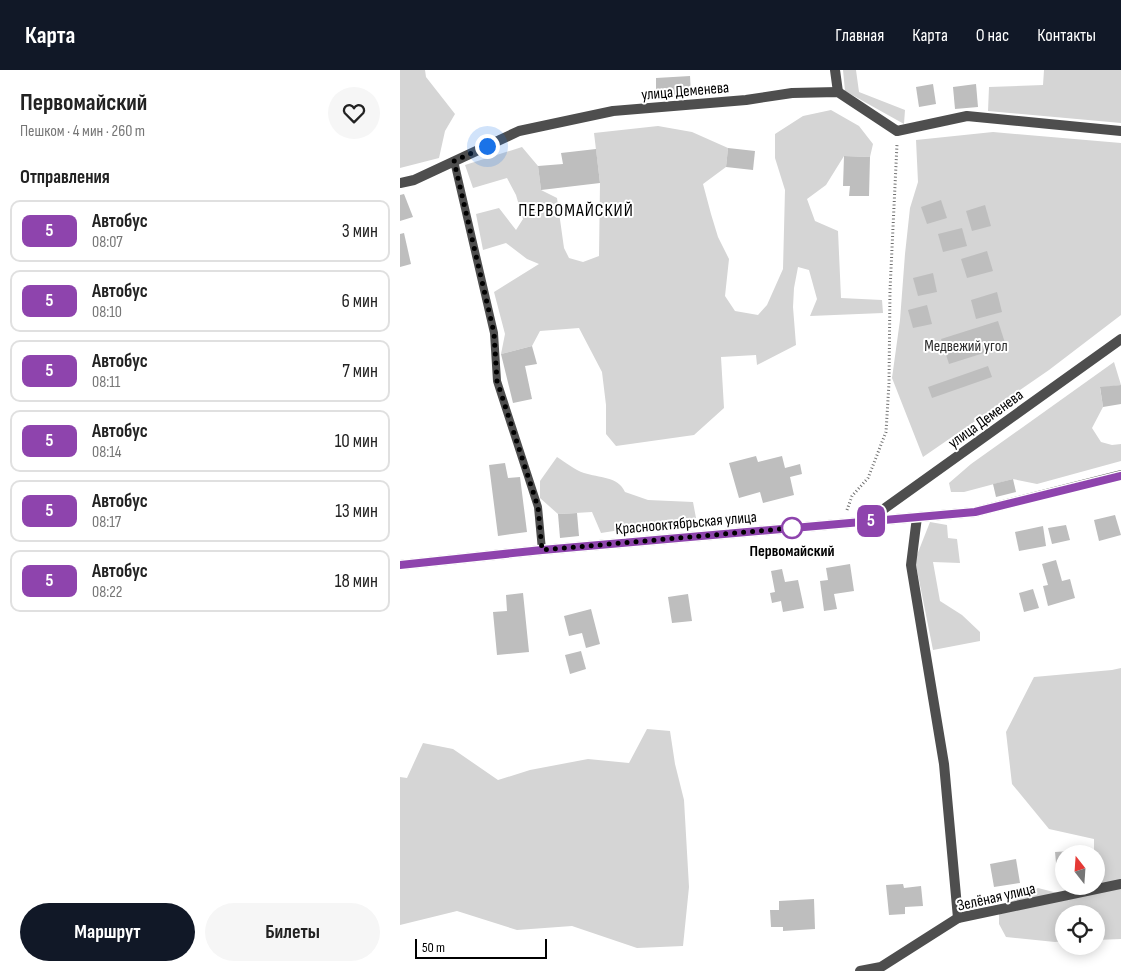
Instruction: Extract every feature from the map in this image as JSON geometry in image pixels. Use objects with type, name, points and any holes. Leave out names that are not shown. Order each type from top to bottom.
[{"type":"street","points":[[835,70],[838,92],[897,131],[967,116],[1121,131]]},
{"type":"street","name":"улица Деменева","points":[[400,183],[414,180],[519,131],[613,111],[746,100],[792,93],[838,92]]},
{"type":"street","name":"улица Деменева","points":[[866,521],[1121,339]]},
{"type":"street","name":"Краснооктябрьская улица","points":[[400,565],[542,550],[975,512],[1121,476]]},
{"type":"street","points":[[917,517],[910,565],[944,764],[958,918]]},
{"type":"street","name":"Зелёная улица","points":[[860,971],[881,967],[958,918],[1121,884]]},
{"type":"lane","points":[[454,161],[494,333],[497,381],[538,507],[542,550]]},
{"type":"path","points":[[843,523],[852,496],[868,478],[886,432],[897,131]]},
{"type":"green space","points":[[400,70],[425,70],[426,77],[455,114],[445,131],[439,158],[400,168]]},
{"type":"green space","points":[[843,70],[856,70],[859,92],[905,110],[904,124],[845,91]]},
{"type":"green space","points":[[1044,70],[1121,70],[1121,123],[988,111],[989,87],[1043,85]]},
{"type":"green space","points":[[831,110],[859,126],[873,144],[870,157],[844,156],[826,185],[807,199],[815,221],[838,231],[841,298],[882,300],[883,313],[810,316],[817,299],[809,270],[798,267],[793,307],[796,345],[757,365],[756,355],[721,357],[724,408],[694,435],[616,446],[606,434],[606,405],[602,372],[579,328],[540,331],[532,346],[501,354],[505,334],[494,292],[539,264],[527,259],[506,243],[483,250],[476,214],[499,208],[516,230],[523,219],[516,195],[507,178],[473,188],[465,165],[522,147],[538,166],[541,190],[557,198],[564,248],[569,258],[583,262],[599,256],[600,183],[594,133],[658,126],[692,132],[728,148],[726,167],[703,184],[718,237],[729,259],[725,296],[735,311],[758,315],[767,305],[783,269],[785,190],[775,158],[775,134],[803,116]]},
{"type":"green space","name":"Медвежий угол","points":[[993,132],[1121,143],[1121,315],[1049,370],[923,457],[892,378],[900,320],[910,208],[918,182],[916,140]]},
{"type":"green space","points":[[1114,362],[1121,385],[1100,388],[1103,407],[1092,428],[1101,442],[1112,445],[1121,444],[1121,461],[1037,484],[1013,479],[964,492],[951,492],[949,483],[971,464]]},
{"type":"green space","points":[[557,457],[581,472],[613,480],[625,492],[648,500],[693,502],[696,518],[601,533],[592,512],[558,514],[540,498],[540,481]]},
{"type":"green space","points":[[930,522],[947,525],[948,538],[957,539],[960,563],[933,562],[940,601],[962,615],[980,632],[980,641],[933,650],[915,560]]},
{"type":"green space","points":[[1121,668],[1121,939],[1105,940],[1105,905],[1055,905],[1055,942],[1006,937],[999,924],[999,908],[1038,888],[1055,892],[1055,895],[1077,898],[1079,895],[1105,895],[1105,845],[1094,845],[1094,839],[1049,829],[1012,784],[1006,732],[1034,677]]},
{"type":"green space","points":[[647,729],[670,731],[675,764],[684,800],[689,887],[683,946],[637,948],[572,926],[517,930],[457,911],[400,925],[400,777],[407,778],[423,743],[453,749],[498,780],[530,770],[588,759],[629,763]]},
{"type":"building","points":[[690,76],[691,95],[656,96],[656,78]]},
{"type":"building","points":[[933,84],[936,104],[919,107],[916,87]]},
{"type":"building","points":[[976,84],[978,107],[955,109],[953,87]]},
{"type":"building","points":[[728,148],[755,151],[753,170],[726,167]]},
{"type":"building","points":[[596,149],[600,183],[541,190],[538,166],[563,164],[561,153]]},
{"type":"building","points":[[844,156],[870,157],[869,196],[849,196],[850,186],[843,186]]},
{"type":"building","points":[[404,194],[413,217],[400,221],[400,195]]},
{"type":"building","points":[[941,200],[947,218],[927,224],[921,207]]},
{"type":"building","points":[[985,205],[991,226],[972,231],[966,211]]},
{"type":"building","points":[[962,228],[967,246],[943,252],[938,234]]},
{"type":"building","points":[[404,233],[411,264],[400,267],[400,234]]},
{"type":"building","points":[[987,251],[993,271],[967,278],[961,259]]},
{"type":"building","points":[[933,273],[937,292],[918,296],[913,278]]},
{"type":"building","points":[[997,292],[1002,312],[976,319],[971,300]]},
{"type":"building","points":[[927,305],[932,324],[913,328],[908,310]]},
{"type":"building","points":[[998,321],[1006,346],[949,364],[941,339]]},
{"type":"building","points":[[532,346],[537,364],[525,366],[532,399],[513,403],[501,354]]},
{"type":"building","points":[[988,366],[992,377],[932,398],[928,387]]},
{"type":"building","points":[[1121,385],[1121,404],[1103,407],[1100,387]]},
{"type":"building","points":[[756,456],[758,462],[782,456],[785,468],[800,464],[802,474],[790,477],[794,495],[763,503],[760,492],[739,498],[729,463]]},
{"type":"building","points":[[505,463],[508,478],[520,477],[527,532],[498,536],[489,465]]},
{"type":"building","points":[[1013,479],[1016,492],[996,497],[993,484]]},
{"type":"building","points":[[577,513],[579,536],[560,538],[558,514]]},
{"type":"building","points":[[1115,515],[1121,535],[1099,541],[1094,520]]},
{"type":"building","points":[[1066,525],[1070,540],[1052,544],[1048,528]]},
{"type":"building","points":[[1043,526],[1046,546],[1019,551],[1015,532]]},
{"type":"building","points":[[1056,560],[1062,581],[1070,579],[1075,598],[1048,606],[1043,586],[1048,585],[1042,564]]},
{"type":"building","points":[[850,564],[854,591],[834,594],[837,609],[824,611],[820,581],[828,580],[826,568]]},
{"type":"building","points":[[782,569],[785,582],[798,580],[804,608],[783,612],[781,601],[772,603],[770,593],[775,592],[771,571]]},
{"type":"building","points":[[1033,589],[1039,608],[1024,612],[1019,593]]},
{"type":"building","points":[[523,593],[529,652],[497,655],[493,612],[507,611],[506,595]]},
{"type":"building","points":[[688,594],[692,621],[672,623],[668,597]]},
{"type":"building","points":[[591,609],[600,644],[586,648],[582,633],[569,636],[564,616]]},
{"type":"building","points":[[581,651],[586,669],[570,674],[565,655]]},
{"type":"building","points":[[1016,859],[1020,883],[994,887],[990,864]]},
{"type":"building","points":[[903,884],[904,888],[921,886],[923,906],[905,907],[905,914],[889,915],[886,885]]},
{"type":"building","points":[[814,899],[815,929],[783,931],[783,927],[771,927],[770,910],[779,910],[779,901]]},
{"type":"bus line","name":"5","points":[[400,565],[542,550],[975,512],[1121,476]]},
{"type":"place","name":"Первомайский","points":[[792,528]]},
{"type":"district","name":"ПЕРВОМАЙСКИЙ","points":[[576,210]]},
{"type":"route","points":[[487,146],[454,161],[494,333],[497,381],[538,507],[542,550],[792,528]]}]
